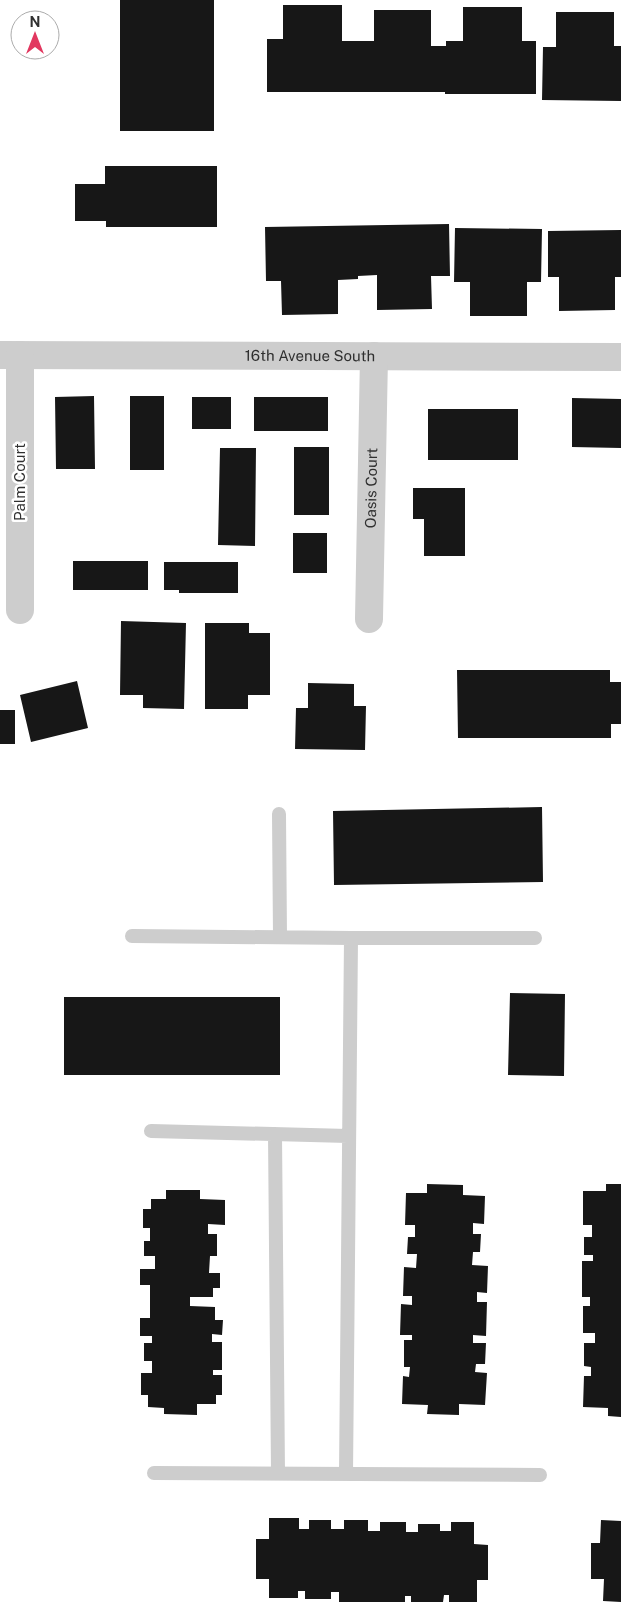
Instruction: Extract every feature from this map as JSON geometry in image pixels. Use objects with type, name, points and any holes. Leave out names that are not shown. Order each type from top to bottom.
[{"type":"street","name":"16th Avenue South","points":[[10,355],[621,357]]},
{"type":"street","name":"Palm Court","points":[[10,355],[20,610]]},
{"type":"street","name":"Oasis Court","points":[[369,619],[374,356]]},
{"type":"lane","points":[[279,814],[280,937]]},
{"type":"lane","points":[[132,936],[535,938]]},
{"type":"lane","points":[[346,1474],[351,938]]},
{"type":"lane","points":[[152,1131],[348,1136]]},
{"type":"lane","points":[[275,1134],[278,1473]]},
{"type":"lane","points":[[154,1472],[540,1475]]},
{"type":"building","points":[[120,0],[214,0],[214,131],[120,131]]},
{"type":"building","points":[[283,5],[342,5],[342,41],[374,41],[374,10],[431,10],[431,46],[446,46],[446,41],[463,41],[463,7],[522,7],[522,41],[536,41],[536,94],[267,92],[267,39],[283,39]]},
{"type":"building","points":[[556,12],[614,12],[614,46],[621,46],[621,101],[542,100],[543,47],[556,47]]},
{"type":"building","points":[[105,166],[217,166],[217,227],[106,227],[106,221],[75,221],[75,184],[105,184]]},
{"type":"building","points":[[449,224],[450,276],[431,276],[432,309],[377,310],[377,275],[358,276],[358,279],[338,280],[338,314],[282,315],[281,281],[266,281],[265,227]]},
{"type":"building","points":[[455,228],[542,229],[541,282],[527,282],[527,316],[470,316],[470,282],[454,282]]},
{"type":"building","points":[[621,230],[621,277],[615,277],[615,310],[559,311],[559,277],[548,277],[548,231]]},
{"type":"building","points":[[94,396],[95,469],[56,469],[55,397]]},
{"type":"building","points":[[130,396],[164,396],[164,470],[130,470]]},
{"type":"building","points":[[192,397],[231,397],[231,429],[192,429]]},
{"type":"building","points":[[254,397],[328,397],[328,431],[254,431]]},
{"type":"building","points":[[572,398],[621,399],[621,448],[572,447]]},
{"type":"building","points":[[428,409],[518,409],[518,460],[428,460]]},
{"type":"building","points":[[294,447],[329,447],[329,515],[294,515]]},
{"type":"building","points":[[220,448],[256,448],[255,546],[218,545]]},
{"type":"building","points":[[413,488],[465,488],[465,556],[424,556],[424,519],[413,519]]},
{"type":"building","points":[[293,533],[327,533],[327,573],[293,573]]},
{"type":"building","points":[[73,561],[148,561],[148,590],[73,590]]},
{"type":"building","points":[[164,562],[238,562],[238,593],[179,593],[179,590],[164,590]]},
{"type":"building","points":[[121,621],[186,623],[184,709],[143,708],[143,695],[120,695]]},
{"type":"building","points":[[205,623],[249,623],[249,633],[270,633],[270,695],[248,695],[248,709],[205,709]]},
{"type":"building","points":[[457,670],[610,670],[610,682],[621,682],[621,724],[611,724],[611,738],[458,738]]},
{"type":"building","points":[[77,681],[88,728],[31,742],[20,695]]},
{"type":"building","points":[[308,683],[354,684],[354,706],[366,706],[365,750],[295,749],[296,708],[308,708]]},
{"type":"building","points":[[0,710],[15,710],[15,744],[0,744]]},
{"type":"building","points":[[542,807],[543,882],[334,885],[333,811]]},
{"type":"building","points":[[510,993],[565,994],[564,1076],[508,1075]]},
{"type":"building","points":[[64,997],[280,997],[280,1075],[64,1075]]},
{"type":"building","points":[[427,1184],[463,1185],[463,1195],[485,1196],[484,1224],[473,1223],[473,1234],[481,1234],[480,1252],[473,1252],[472,1265],[488,1266],[487,1293],[477,1292],[477,1302],[487,1302],[486,1336],[473,1335],[473,1343],[486,1343],[485,1364],[476,1364],[475,1372],[487,1373],[485,1405],[459,1404],[459,1415],[427,1414],[428,1405],[402,1404],[403,1376],[409,1377],[410,1367],[404,1367],[404,1340],[412,1340],[412,1335],[400,1335],[401,1304],[412,1305],[412,1296],[403,1296],[404,1267],[416,1268],[417,1254],[407,1254],[408,1237],[415,1237],[415,1225],[405,1225],[406,1193],[427,1193]]},
{"type":"building","points":[[606,1184],[621,1184],[621,1417],[608,1416],[608,1408],[583,1407],[584,1376],[591,1376],[591,1367],[584,1366],[584,1343],[595,1343],[595,1333],[583,1333],[583,1306],[590,1306],[590,1297],[582,1297],[582,1261],[593,1261],[593,1255],[584,1255],[584,1237],[592,1237],[592,1225],[583,1225],[583,1191],[606,1191]]},
{"type":"building","points":[[166,1190],[200,1190],[200,1199],[225,1200],[225,1225],[208,1224],[208,1234],[217,1234],[217,1256],[210,1256],[209,1273],[220,1273],[220,1288],[213,1288],[213,1297],[190,1297],[190,1306],[215,1307],[215,1320],[223,1320],[222,1335],[212,1334],[212,1342],[222,1342],[222,1370],[213,1370],[213,1375],[222,1375],[222,1395],[216,1395],[216,1404],[197,1404],[197,1415],[164,1414],[164,1408],[148,1407],[148,1395],[141,1395],[141,1373],[152,1373],[152,1361],[144,1361],[144,1343],[152,1343],[152,1336],[140,1336],[140,1318],[150,1318],[150,1285],[140,1285],[140,1269],[155,1269],[155,1256],[144,1256],[144,1241],[150,1241],[150,1228],[143,1228],[143,1209],[151,1209],[151,1199],[166,1199]]},
{"type":"building","points":[[269,1518],[299,1518],[299,1529],[309,1529],[309,1520],[331,1520],[331,1529],[344,1529],[344,1520],[368,1520],[368,1531],[380,1531],[380,1522],[406,1522],[406,1532],[418,1532],[418,1524],[440,1524],[440,1531],[451,1531],[451,1522],[474,1522],[474,1544],[488,1545],[488,1580],[477,1580],[477,1602],[449,1602],[449,1595],[444,1595],[443,1602],[411,1602],[411,1596],[405,1596],[405,1602],[339,1602],[339,1592],[331,1592],[331,1599],[305,1599],[305,1591],[298,1591],[298,1598],[269,1598],[269,1579],[256,1579],[256,1539],[269,1539]]},
{"type":"building","points":[[601,1520],[621,1521],[621,1602],[603,1601],[604,1579],[591,1579],[591,1543],[600,1543]]}]
